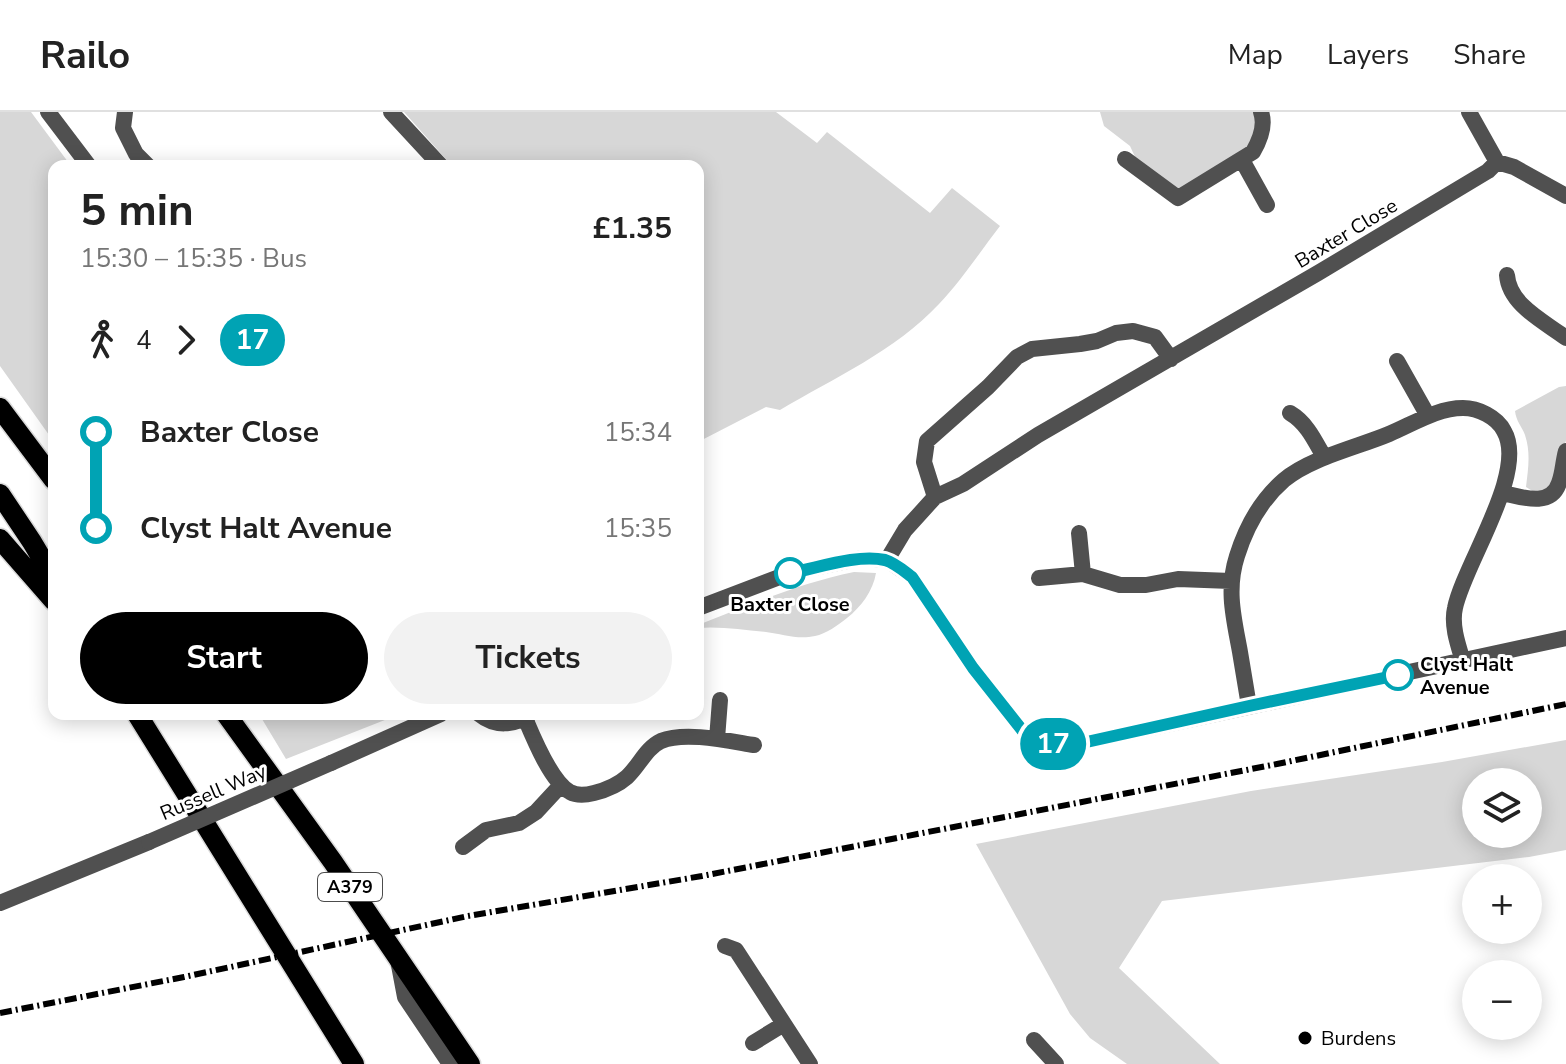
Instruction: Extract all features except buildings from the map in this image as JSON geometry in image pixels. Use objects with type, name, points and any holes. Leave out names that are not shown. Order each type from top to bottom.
[{"type":"main road","points":[[0,408],[48,472]]},
{"type":"main road","points":[[0,494],[48,569]]},
{"type":"main road","points":[[0,539],[48,594]]},
{"type":"main road","points":[[141,720],[354,1064]]},
{"type":"main road","name":"A379","points":[[230,720],[397,954],[470,1064]]},
{"type":"street","points":[[48,112],[84,160]]},
{"type":"street","points":[[125,112],[123,128],[142,160]]},
{"type":"street","points":[[391,112],[435,160]]},
{"type":"street","points":[[1125,159],[1178,198],[1253,152],[1264,121],[1261,112]]},
{"type":"street","points":[[1469,112],[1497,162],[1514,167],[1566,196]]},
{"type":"street","points":[[1242,160],[1267,205]]},
{"type":"street","name":"Baxter Close","points":[[887,560],[905,530],[935,497],[963,484],[1038,435],[1475,179],[1497,162]]},
{"type":"street","points":[[1507,275],[1511,292],[1520,303],[1566,338]]},
{"type":"street","points":[[935,497],[924,462],[927,441],[1017,357],[1032,349],[1097,341],[1116,333],[1133,331],[1155,337],[1171,359]]},
{"type":"street","points":[[1397,361],[1428,416]]},
{"type":"street","points":[[1249,706],[1231,610],[1231,581],[1236,557],[1262,503],[1286,478],[1324,457],[1388,435],[1428,416],[1464,408],[1480,411],[1495,420],[1505,431],[1509,447],[1503,493],[1454,609],[1454,629],[1463,661]]},
{"type":"street","points":[[1290,413],[1307,428],[1324,457]]},
{"type":"street","points":[[1503,493],[1541,500],[1549,496],[1559,484],[1566,451]]},
{"type":"street","points":[[1079,533],[1083,574]]},
{"type":"street","points":[[704,606],[790,573],[862,558],[887,560],[912,577],[973,668],[1022,730],[1049,744],[1073,745],[1566,638]]},
{"type":"street","points":[[1039,578],[1083,574],[1120,585],[1146,585],[1178,579],[1231,581]]},
{"type":"street","points":[[717,739],[720,700]]},
{"type":"street","name":"Russell Way","points":[[0,903],[149,842],[428,720]]},
{"type":"street","points":[[488,720],[506,724],[520,720]]},
{"type":"street","points":[[529,720],[536,744],[561,785],[570,793],[585,795],[615,786],[629,776],[650,749],[665,739],[717,739],[754,745]]},
{"type":"street","points":[[463,847],[486,830],[519,823],[536,812],[561,785]]},
{"type":"street","points":[[725,946],[736,950],[810,1064]]},
{"type":"street","points":[[397,954],[405,997],[450,1064]]},
{"type":"street","points":[[753,1043],[784,1024]]},
{"type":"street","points":[[1034,1040],[1056,1064]]},
{"type":"shaded area","points":[[0,112],[31,112],[67,160],[48,160],[48,434],[0,366]]},
{"type":"shaded area","points":[[404,112],[776,112],[817,143],[827,132],[930,213],[952,188],[1000,226],[947,295],[922,321],[884,350],[780,410],[766,407],[704,439],[704,160],[447,160]]},
{"type":"shaded area","points":[[1100,112],[1255,112],[1259,122],[1249,147],[1176,191],[1136,159],[1130,146],[1104,126]]},
{"type":"shaded area","points":[[1566,386],[1566,441],[1554,480],[1546,490],[1534,492],[1526,487],[1528,448],[1515,411]]},
{"type":"shaded area","points":[[854,572],[876,573],[862,604],[832,629],[819,635],[796,637],[732,628],[704,628],[704,623],[814,582]]},
{"type":"shaded area","points":[[263,720],[385,720],[286,759]]},
{"type":"shaded area","points":[[1566,740],[1566,850],[1162,901],[1119,968],[1220,1064],[1127,1064],[1090,1038],[1070,1014],[976,844],[1251,791]]},
{"type":"railway","points":[[0,1013],[468,916],[702,876],[1277,764],[1566,704]]},
{"type":"bus line","name":"17","points":[[790,573],[862,558],[887,560],[899,567],[912,577],[973,668],[1022,730],[1049,744],[1073,745],[1398,675]]},
{"type":"place","name":"Baxter Close","points":[[790,573]]},
{"type":"place","name":"Clyst Halt Avenue","points":[[1398,675]]},
{"type":"place","name":"Burdens","points":[[1305,1038]]}]
